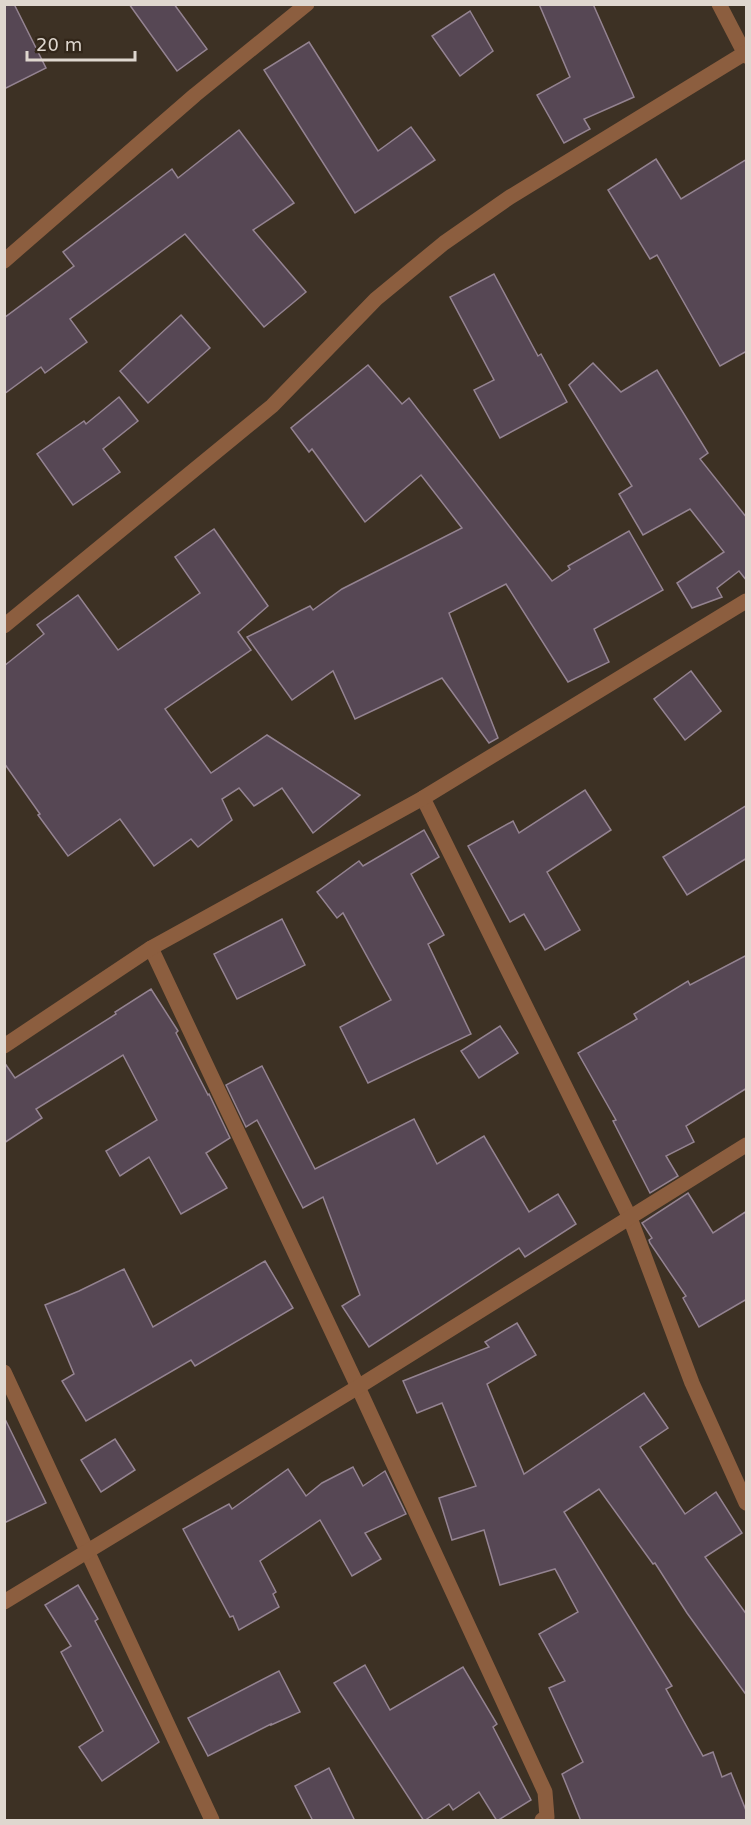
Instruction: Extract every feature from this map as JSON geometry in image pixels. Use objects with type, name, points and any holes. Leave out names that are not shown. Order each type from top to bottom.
[{"type":"street","points":[[4,261],[195,95],[307,4]]},
{"type":"street","points":[[4,626],[272,406],[376,299],[444,243],[510,198],[746,55],[718,4]]},
{"type":"street","points":[[4,1046],[151,948],[423,798],[747,601]]},
{"type":"street","points":[[423,798],[630,1218],[692,1383],[747,1503]]},
{"type":"street","points":[[151,948],[358,1387],[545,1792],[547,1817],[542,1821]]},
{"type":"street","points":[[4,1602],[358,1387],[747,1145]]},
{"type":"street","points":[[4,1372],[212,1821]]},
{"type":"building","points":[[4,4],[14,4],[46,68],[4,89]]},
{"type":"building","points":[[129,4],[174,4],[207,49],[177,71]]},
{"type":"building","points":[[539,4],[593,4],[634,97],[584,119],[590,129],[564,143],[537,95],[570,77]]},
{"type":"building","points":[[470,11],[493,51],[460,76],[432,36]]},
{"type":"building","points":[[309,42],[378,151],[411,127],[435,160],[355,213],[264,70]]},
{"type":"building","points":[[239,130],[294,203],[253,230],[306,292],[264,327],[185,234],[70,319],[87,342],[45,373],[41,367],[4,394],[4,318],[74,266],[63,252],[172,169],[178,178]]},
{"type":"building","points":[[656,159],[681,199],[747,159],[747,351],[720,366],[657,255],[650,259],[608,190]]},
{"type":"building","points":[[494,274],[538,356],[541,354],[567,402],[500,438],[474,390],[494,380],[450,297]]},
{"type":"building","points":[[181,315],[210,348],[148,403],[120,371]]},
{"type":"building","points":[[593,363],[621,392],[657,370],[708,453],[700,459],[747,518],[747,581],[739,571],[717,588],[722,597],[692,608],[677,583],[724,552],[690,509],[643,535],[619,494],[632,486],[569,385]]},
{"type":"building","points":[[368,365],[402,404],[409,398],[552,581],[570,569],[568,566],[629,531],[663,590],[594,629],[609,662],[568,682],[506,584],[449,613],[498,738],[489,743],[442,678],[355,719],[333,671],[292,700],[247,637],[310,606],[313,610],[342,589],[462,528],[421,475],[365,522],[312,449],[309,452],[291,428]]},
{"type":"building","points":[[119,397],[138,421],[103,449],[120,472],[73,505],[37,454],[84,421],[86,424]]},
{"type":"building","points":[[214,529],[268,606],[238,632],[251,650],[165,709],[211,773],[267,735],[360,795],[313,833],[282,788],[254,806],[239,788],[222,799],[232,820],[198,847],[191,839],[154,866],[120,819],[68,856],[4,763],[4,666],[44,634],[37,625],[78,595],[118,650],[200,593],[175,557]]},
{"type":"building","points":[[691,671],[721,711],[685,740],[654,699]]},
{"type":"building","points":[[585,790],[611,830],[547,872],[580,930],[545,950],[524,914],[510,922],[468,846],[513,821],[519,833]]},
{"type":"building","points":[[747,805],[747,858],[687,895],[663,857]]},
{"type":"building","points":[[424,830],[439,857],[411,874],[444,935],[428,944],[471,1034],[368,1083],[340,1027],[391,1000],[343,913],[337,918],[317,892],[359,861],[363,866]]},
{"type":"building","points":[[282,919],[305,965],[237,999],[214,954]]},
{"type":"building","points":[[747,955],[747,1088],[686,1126],[694,1142],[666,1156],[678,1176],[650,1193],[613,1121],[616,1120],[578,1053],[637,1019],[634,1014],[688,981],[690,985]]},
{"type":"building","points":[[151,989],[178,1031],[176,1033],[230,1138],[206,1153],[227,1188],[181,1214],[149,1157],[120,1176],[106,1151],[157,1120],[123,1055],[36,1109],[42,1118],[4,1143],[4,1062],[15,1078]]},
{"type":"building","points":[[500,1026],[518,1053],[479,1078],[461,1051]]},
{"type":"building","points":[[262,1066],[315,1169],[414,1119],[437,1164],[484,1136],[529,1212],[558,1194],[576,1224],[525,1257],[519,1248],[369,1347],[342,1306],[360,1295],[323,1197],[303,1208],[257,1120],[246,1127],[226,1085]]},
{"type":"building","points":[[688,1193],[713,1233],[747,1211],[747,1299],[699,1327],[683,1298],[686,1296],[650,1243],[649,1240],[652,1238],[642,1223]]},
{"type":"building","points":[[265,1261],[293,1308],[195,1366],[191,1360],[86,1421],[62,1381],[74,1374],[45,1305],[124,1269],[153,1327]]},
{"type":"building","points":[[517,1323],[536,1355],[487,1384],[524,1474],[644,1393],[668,1428],[640,1447],[685,1514],[716,1492],[742,1533],[705,1557],[747,1615],[747,1696],[687,1613],[655,1563],[653,1564],[599,1489],[564,1512],[672,1686],[666,1689],[703,1756],[713,1752],[722,1777],[731,1773],[747,1813],[747,1821],[581,1821],[562,1774],[583,1762],[549,1688],[565,1681],[539,1634],[578,1612],[555,1569],[500,1585],[484,1530],[452,1540],[439,1498],[476,1486],[442,1403],[417,1413],[403,1381],[489,1347],[485,1342]]},
{"type":"building","points":[[4,1417],[46,1503],[4,1523]]},
{"type":"building","points":[[115,1439],[135,1470],[101,1492],[81,1460]]},
{"type":"building","points":[[353,1467],[363,1486],[385,1471],[406,1514],[365,1533],[381,1559],[352,1576],[320,1520],[260,1561],[276,1592],[273,1594],[279,1607],[239,1630],[183,1529],[229,1504],[232,1509],[288,1469],[306,1496],[322,1483]]},
{"type":"building","points":[[78,1585],[98,1619],[95,1621],[159,1742],[102,1781],[79,1747],[103,1731],[61,1652],[71,1646],[45,1605]]},
{"type":"building","points":[[365,1665],[390,1710],[463,1667],[497,1724],[493,1727],[531,1800],[497,1821],[479,1792],[453,1810],[449,1804],[424,1821],[334,1683]]},
{"type":"building","points":[[279,1671],[300,1712],[208,1756],[188,1718]]},
{"type":"building","points":[[329,1768],[355,1821],[313,1821],[295,1786]]}]
